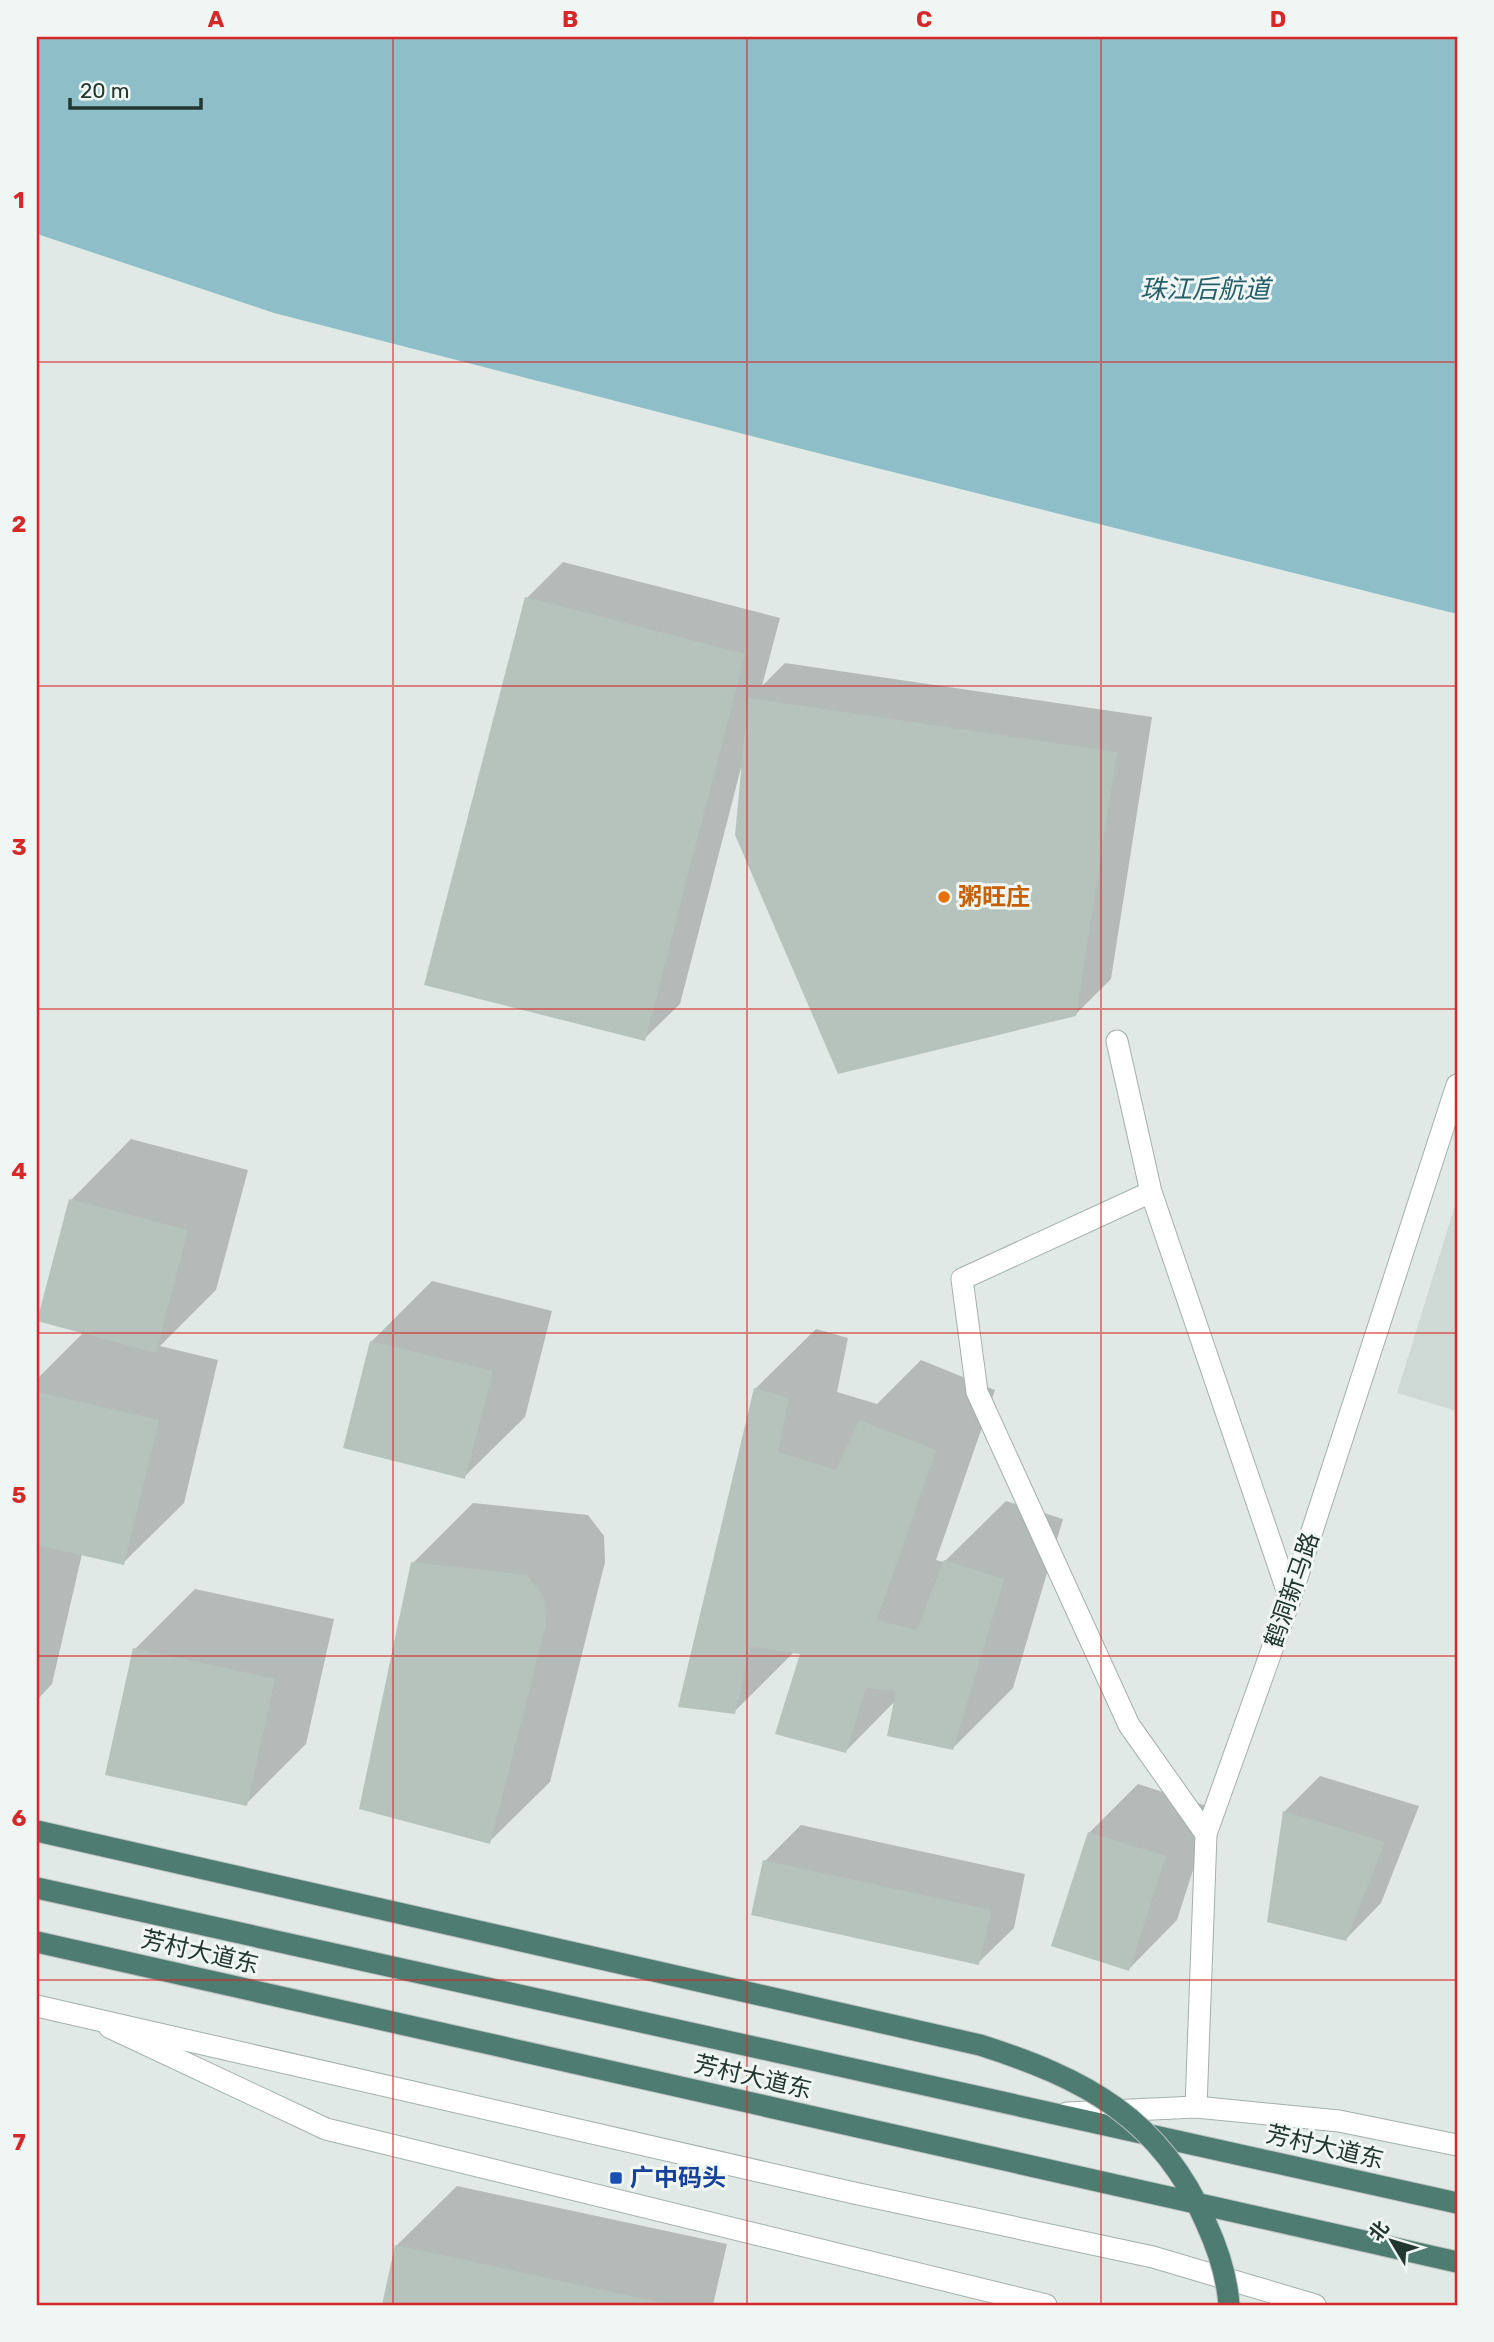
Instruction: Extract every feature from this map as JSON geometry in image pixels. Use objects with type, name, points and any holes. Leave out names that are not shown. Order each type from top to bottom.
[{"type":"highway","points":[[37,1831],[980,2045],[1046,2068],[1083,2085],[1139,2125],[1182,2176],[1200,2209],[1224,2270],[1229,2305]]},
{"type":"highway","name":"芳村大道东","points":[[37,1888],[1457,2203]]},
{"type":"highway","name":"芳村大道东","points":[[37,1942],[1457,2262]]},
{"type":"street","points":[[1116,1041],[1151,1192],[1290,1599]]},
{"type":"street","name":"鹤洞新马路","points":[[1196,2107],[1206,1834],[1290,1599],[1457,1085]]},
{"type":"street","points":[[1151,1192],[962,1279],[976,1392],[1129,1725],[1206,1834]]},
{"type":"street","points":[[37,2006],[854,2193],[1153,2258],[1315,2305]]},
{"type":"street","points":[[95,2020],[326,2129],[1046,2305]]},
{"type":"street","name":"芳村大道东","points":[[1058,2114],[1196,2107],[1339,2121],[1457,2145]]},
{"type":"shaded area","points":[[1457,1199],[1457,1411],[1397,1393]]},
{"type":"water","name":"珠江后航道","points":[[37,37],[1457,37],[1457,614],[274,313],[37,234]]},
{"type":"building","points":[[525,597],[745,654],[645,1041],[424,985]]},
{"type":"building","points":[[748,698],[1117,752],[1076,1016],[838,1074],[735,835]]},
{"type":"building","points":[[69,1199],[188,1230],[156,1353],[37,1321]]},
{"type":"building","points":[[370,1341],[493,1371],[465,1479],[343,1448]]},
{"type":"building","points":[[754,1388],[789,1398],[778,1452],[836,1470],[859,1420],[936,1450],[877,1620],[917,1630],[944,1560],[1004,1579],[953,1750],[887,1736],[896,1691],[866,1688],[846,1753],[775,1734],[800,1654],[751,1646],[735,1714],[678,1707]]},
{"type":"building","points":[[37,1392],[159,1420],[124,1565],[37,1545]]},
{"type":"building","points":[[411,1562],[527,1575],[544,1597],[546,1624],[490,1844],[359,1809]]},
{"type":"building","points":[[133,1648],[275,1679],[247,1806],[105,1775]]},
{"type":"building","points":[[1283,1811],[1385,1842],[1346,1941],[1267,1922]]},
{"type":"building","points":[[1088,1832],[1166,1856],[1129,1971],[1051,1946]]},
{"type":"building","points":[[763,1860],[991,1910],[979,1965],[751,1915]]},
{"type":"building","points":[[395,2245],[668,2304],[668,2305],[382,2305]]},
{"type":"place","name":"粥旺庄","points":[[944,897]]},
{"type":"place","name":"广中码头","points":[[616,2178]]}]
